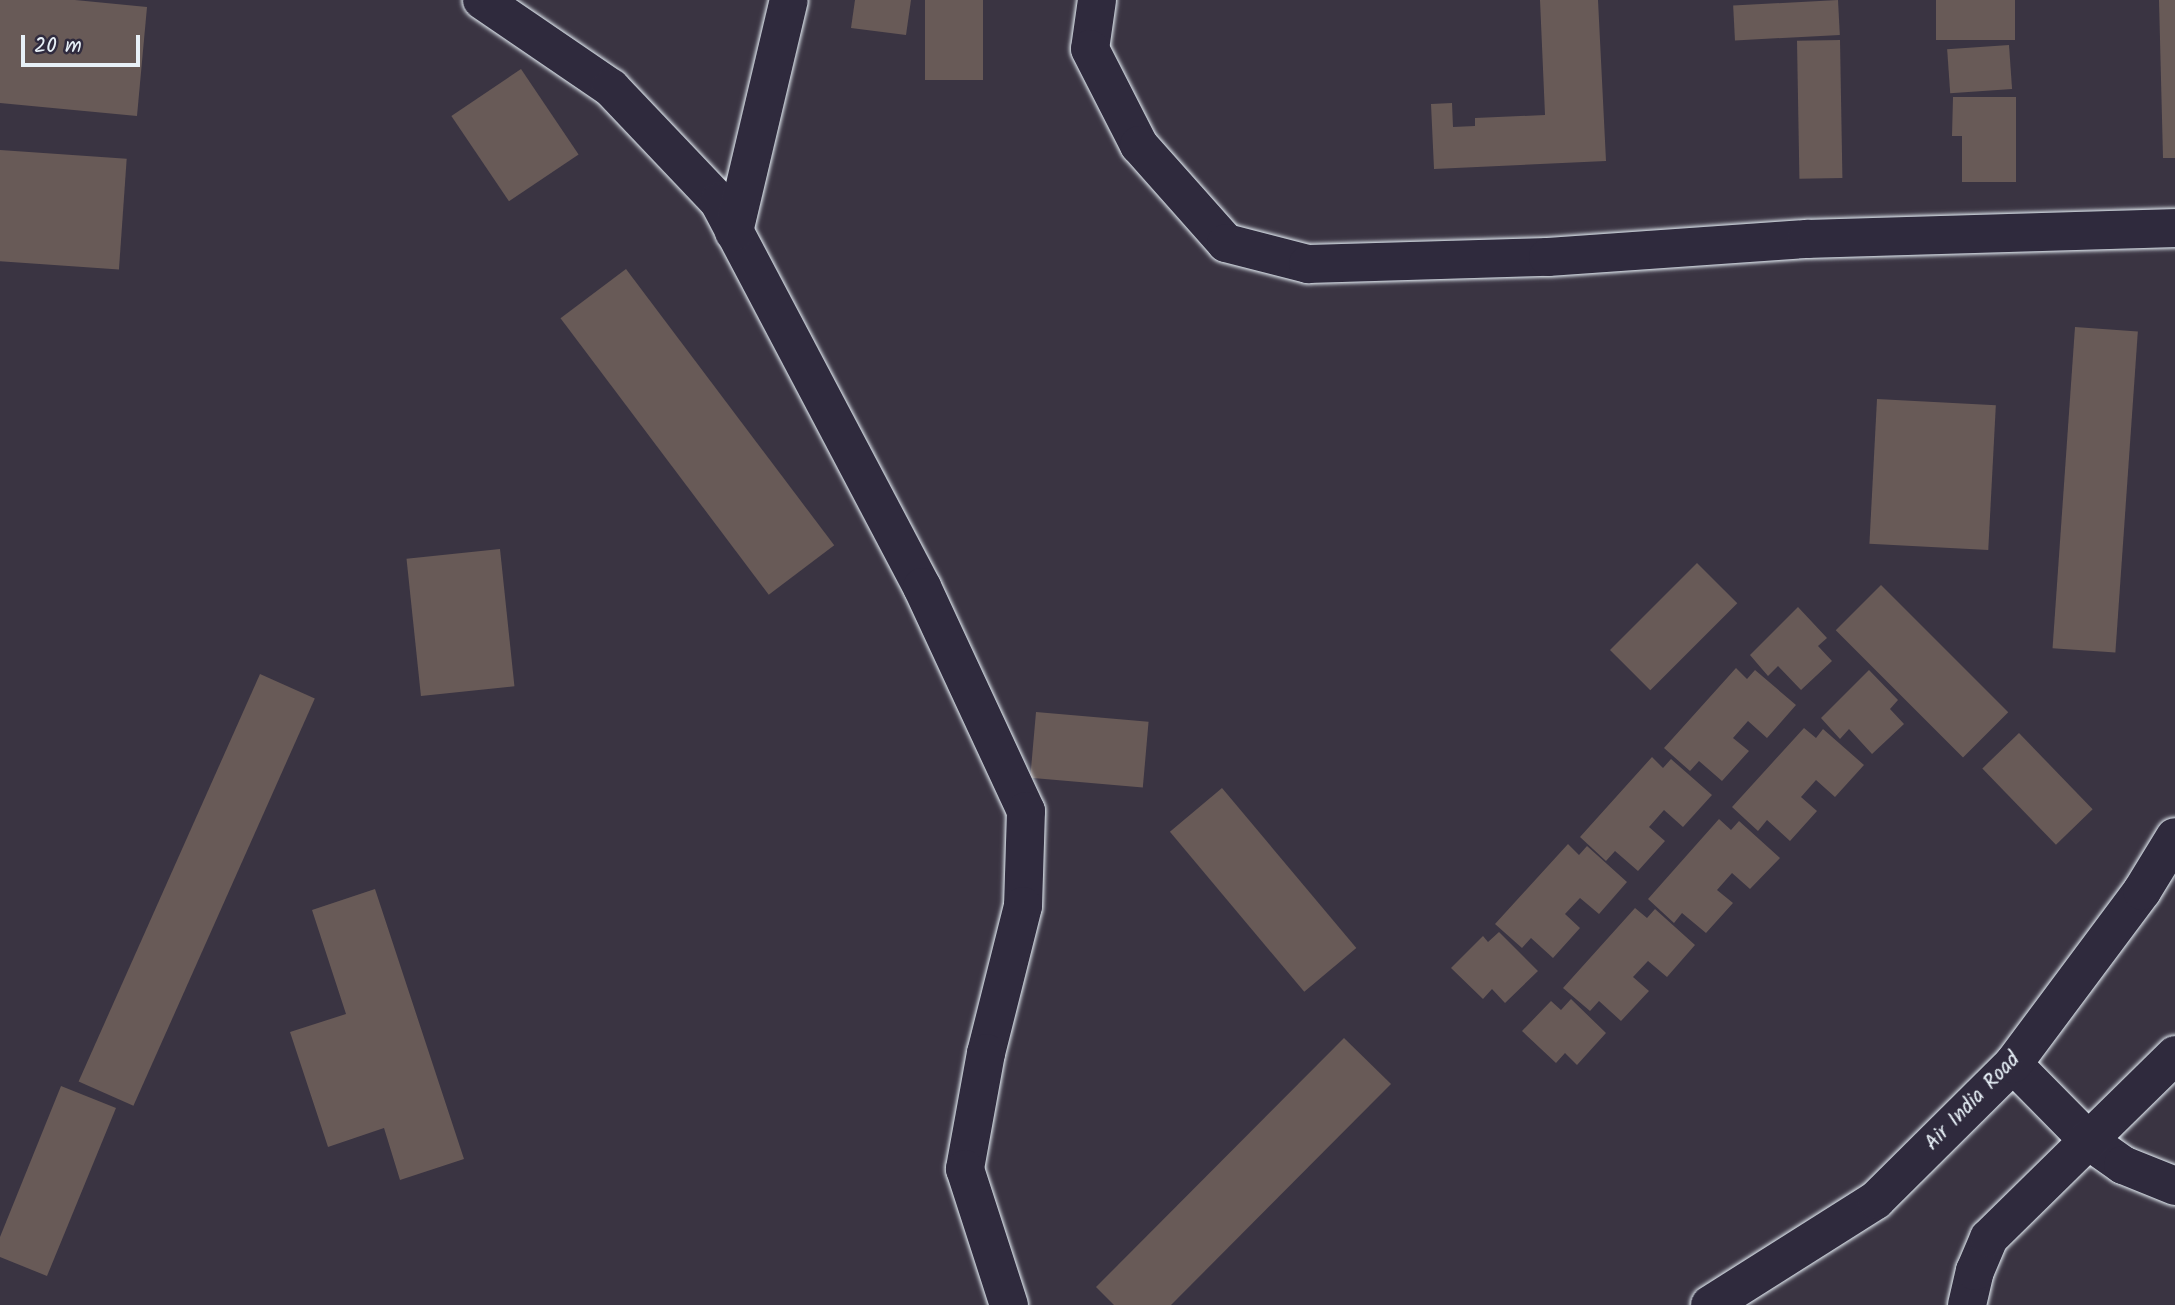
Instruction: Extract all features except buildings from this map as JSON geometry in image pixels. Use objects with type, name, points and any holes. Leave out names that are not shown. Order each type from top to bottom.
[{"type":"street","points":[[482,0],[611,88],[719,202],[922,587],[1026,811],[1023,906],[986,1053],[965,1168],[1009,1305]]},
{"type":"street","points":[[734,232],[789,0]]},
{"type":"street","points":[[1097,0],[1090,49],[1139,145],[1226,243],[1308,264],[1548,257],[1808,239],[2175,228]]},
{"type":"street","name":"Air India Road","points":[[1710,1305],[1877,1200],[2013,1064],[2142,891],[2175,837]]},
{"type":"street","points":[[1967,1305],[1975,1271],[1989,1238],[2175,1055]]},
{"type":"street","points":[[2013,1064],[2089,1141],[2123,1165],[2175,1186]]}]
